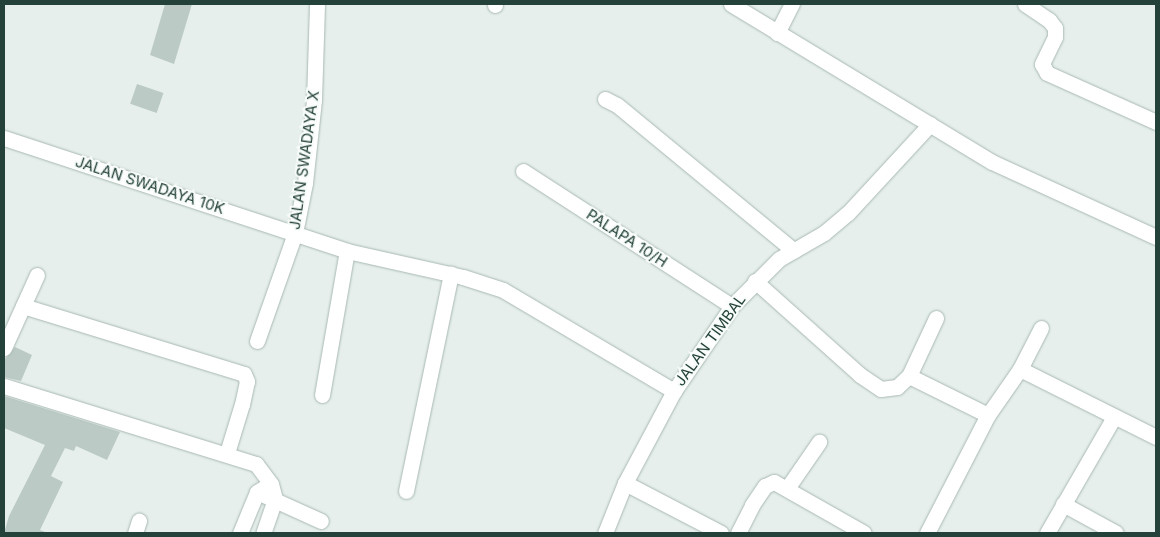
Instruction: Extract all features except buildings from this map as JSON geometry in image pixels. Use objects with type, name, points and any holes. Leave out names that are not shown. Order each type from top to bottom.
[{"type":"street","name":"JALAN SWADAYA X","points":[[257,341],[295,233],[314,100],[317,4]]},
{"type":"street","points":[[731,4],[992,162],[1156,237]]},
{"type":"street","points":[[777,33],[792,4]]},
{"type":"street","points":[[1025,4],[1049,20],[1055,28],[1055,37],[1042,64],[1047,73],[1156,122]]},
{"type":"street","points":[[605,99],[617,105],[794,252]]},
{"type":"street","name":"JALAN TIMBAL","points":[[605,533],[625,483],[674,391],[732,306],[755,280],[779,259],[794,252],[848,213],[930,124]]},
{"type":"street","name":"JALAN SWADAYA 10K","points":[[4,138],[347,251],[451,274],[503,290],[674,391]]},
{"type":"street","name":"PALAPA 10/H","points":[[523,171],[732,306]]},
{"type":"street","points":[[322,395],[347,251]]},
{"type":"street","points":[[406,491],[451,274]]},
{"type":"street","points":[[4,348],[37,275]]},
{"type":"street","points":[[755,280],[873,386],[897,387],[909,376],[936,318]]},
{"type":"street","points":[[23,306],[244,374],[247,380],[242,404],[226,453]]},
{"type":"street","points":[[927,533],[988,415],[1020,369],[1040,328]]},
{"type":"street","points":[[1020,369],[1156,437]]},
{"type":"street","points":[[909,376],[988,415]]},
{"type":"street","points":[[4,386],[226,453],[256,464],[270,484],[275,499],[263,533]]},
{"type":"street","points":[[1047,533],[1062,504],[1114,417]]},
{"type":"street","points":[[788,487],[819,442]]},
{"type":"street","points":[[738,533],[765,486],[774,482],[788,487],[864,533]]},
{"type":"street","points":[[625,483],[721,533]]},
{"type":"street","points":[[240,533],[257,492],[270,484]]},
{"type":"street","points":[[257,492],[321,521]]},
{"type":"street","points":[[1062,504],[1116,533]]}]
